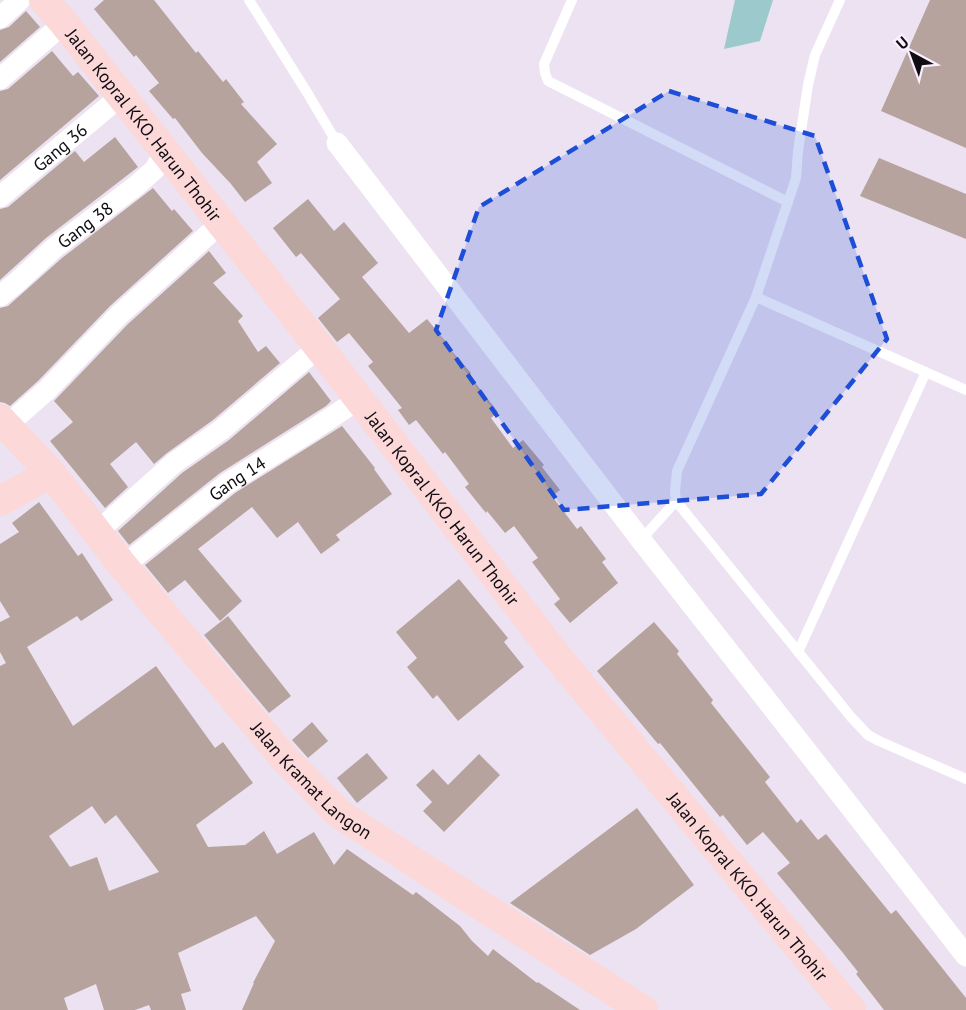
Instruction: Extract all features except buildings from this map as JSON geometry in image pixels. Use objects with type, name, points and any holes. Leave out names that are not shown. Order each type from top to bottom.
[{"type":"main road","name":"Jalan Kopral KKO. Harun Thohir","points":[[44,0],[319,347],[556,655],[851,1010]]},
{"type":"main road","name":"Jalan Kramat Langon","points":[[3,423],[51,473],[123,566],[284,758],[338,813],[643,1010]]},
{"type":"main road","points":[[0,501],[51,473]]},
{"type":"street","points":[[0,18],[20,0]]},
{"type":"street","points":[[0,80],[64,23]]},
{"type":"street","name":"Gang 36","points":[[0,197],[121,96]]},
{"type":"street","points":[[337,143],[641,540],[966,956]]},
{"type":"street","name":"Gang 38","points":[[0,296],[54,248],[137,185],[155,169],[165,151]]},
{"type":"street","points":[[3,423],[47,390],[119,315],[221,223]]},
{"type":"street","points":[[97,532],[174,463],[221,430],[319,347]]},
{"type":"street","name":"Gang 14","points":[[123,566],[228,483],[359,399]]},
{"type":"lane","points":[[249,0],[337,143]]},
{"type":"lane","points":[[572,0],[544,64],[548,81],[788,202]]},
{"type":"lane","points":[[840,0],[815,55],[803,118],[796,178],[756,297],[677,471],[676,501],[868,735],[966,779]]},
{"type":"lane","points":[[756,297],[966,390]]},
{"type":"lane","points":[[798,652],[926,372]]},
{"type":"lane","points":[[641,540],[676,501]]},
{"type":"highlighted area","points":[[669,91],[815,136],[887,339],[761,494],[564,510],[436,330],[479,207]]},
{"type":"shaded area","points":[[735,0],[773,0],[760,41],[724,49]]}]
